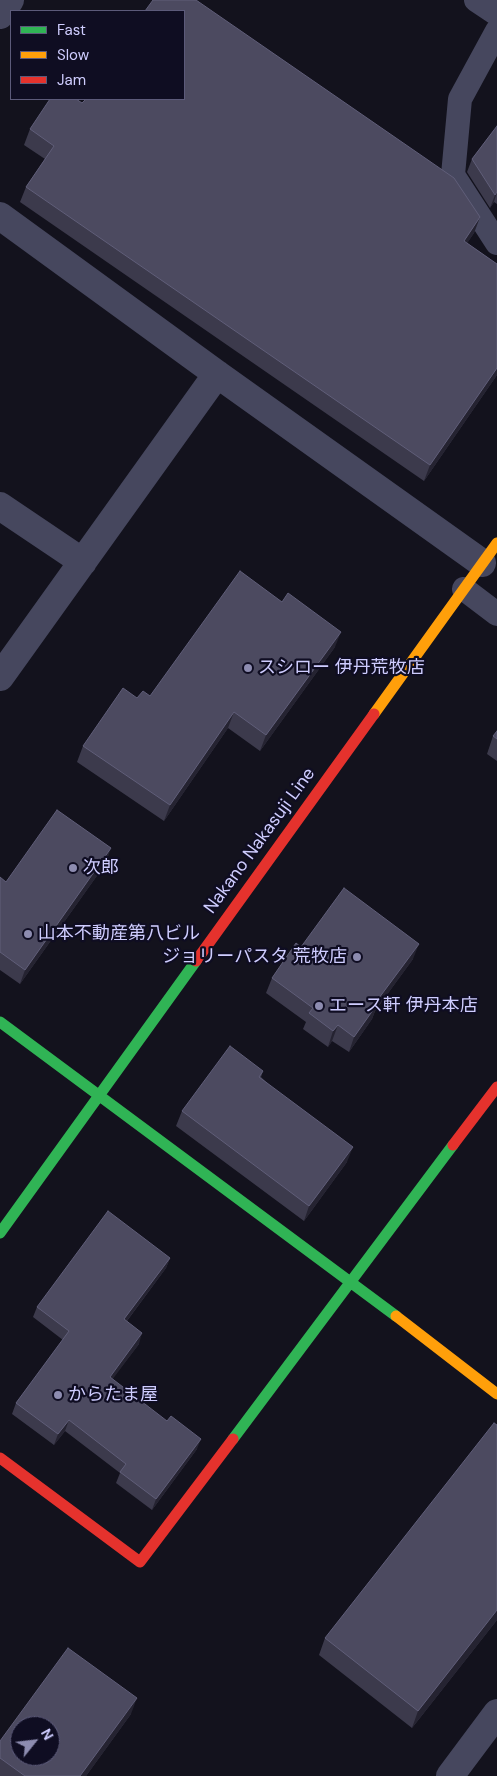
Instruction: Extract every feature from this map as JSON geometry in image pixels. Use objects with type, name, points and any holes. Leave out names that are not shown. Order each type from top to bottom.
[{"type":"street","points":[[0,15],[10,0]]},
{"type":"street","points":[[0,216],[216,374],[490,553]]},
{"type":"street","points":[[0,677],[216,374]]},
{"type":"street","points":[[0,506],[83,562]]},
{"type":"street","name":"Nakano Nakasuji Line","points":[[0,1233],[490,553]]},
{"type":"street","points":[[0,1022],[351,1281],[497,1394]]},
{"type":"street","points":[[0,1458],[140,1562],[497,1087]]},
{"type":"street","points":[[450,1776],[497,1713]]},
{"type":"lane","points":[[476,0],[497,14]]},
{"type":"lane","points":[[497,31],[460,99],[453,175],[497,243]]},
{"type":"lane","points":[[464,589],[497,614]]},
{"type":"building","points":[[153,0],[196,0],[454,178],[480,217],[464,241],[497,264],[497,368],[430,465],[26,187],[54,146],[30,129],[49,100],[78,100],[82,103],[85,100],[185,100],[185,10],[146,10]]},
{"type":"building","points":[[497,126],[497,192],[495,195],[472,159]]},
{"type":"building","points":[[240,571],[282,602],[288,593],[341,632],[266,735],[234,712],[170,805],[83,746],[123,688],[137,698],[143,691],[150,696]]},
{"type":"building","points":[[497,731],[497,739],[493,736]]},
{"type":"building","name":"山本不動産第八ビル","points":[[57,810],[111,848],[25,970],[0,952],[0,877],[6,882]]},
{"type":"building","points":[[344,888],[419,944],[376,1002],[378,1003],[354,1037],[338,1025],[333,1031],[309,1013],[313,1008],[272,978],[296,943],[301,947]]},
{"type":"building","points":[[230,1046],[263,1071],[259,1077],[353,1147],[309,1206],[182,1111]]},
{"type":"building","points":[[108,1211],[170,1258],[124,1319],[142,1333],[110,1377],[167,1421],[171,1416],[201,1439],[156,1499],[120,1472],[126,1464],[69,1420],[58,1434],[16,1403],[69,1331],[37,1307]]},
{"type":"building","points":[[494,1423],[497,1425],[497,1610],[418,1711],[325,1638]]},
{"type":"building","points":[[68,1648],[137,1698],[80,1776],[25,1776],[11,1766],[60,1766],[60,1716],[18,1716]]},
{"type":"building","points":[[10,1727],[10,1765],[0,1758],[0,1741]]},
{"type":"traffic: fast","points":[[0,1233],[196,961]]},
{"type":"traffic: fast","points":[[0,1022],[396,1316]]},
{"type":"traffic: fast","points":[[233,1439],[453,1145]]},
{"type":"traffic: slow","points":[[374,714],[497,543]]},
{"type":"traffic: slow","points":[[396,1316],[497,1394]]},
{"type":"traffic: jam","points":[[196,961],[374,714]]},
{"type":"traffic: jam","points":[[453,1145],[497,1087]]},
{"type":"traffic: jam","points":[[0,1458],[140,1562],[233,1439]]},
{"type":"place","name":"スシロー 伊丹荒牧店","points":[[248,668]]},
{"type":"place","name":"次郎","points":[[73,868]]},
{"type":"place","name":"山本不動産第八ビル","points":[[28,934]]},
{"type":"place","name":"ジョリーパスタ 荒牧店","points":[[357,957]]},
{"type":"place","name":"エース軒 伊丹本店","points":[[319,1006]]},
{"type":"place","name":"からたま屋","points":[[58,1395]]}]
